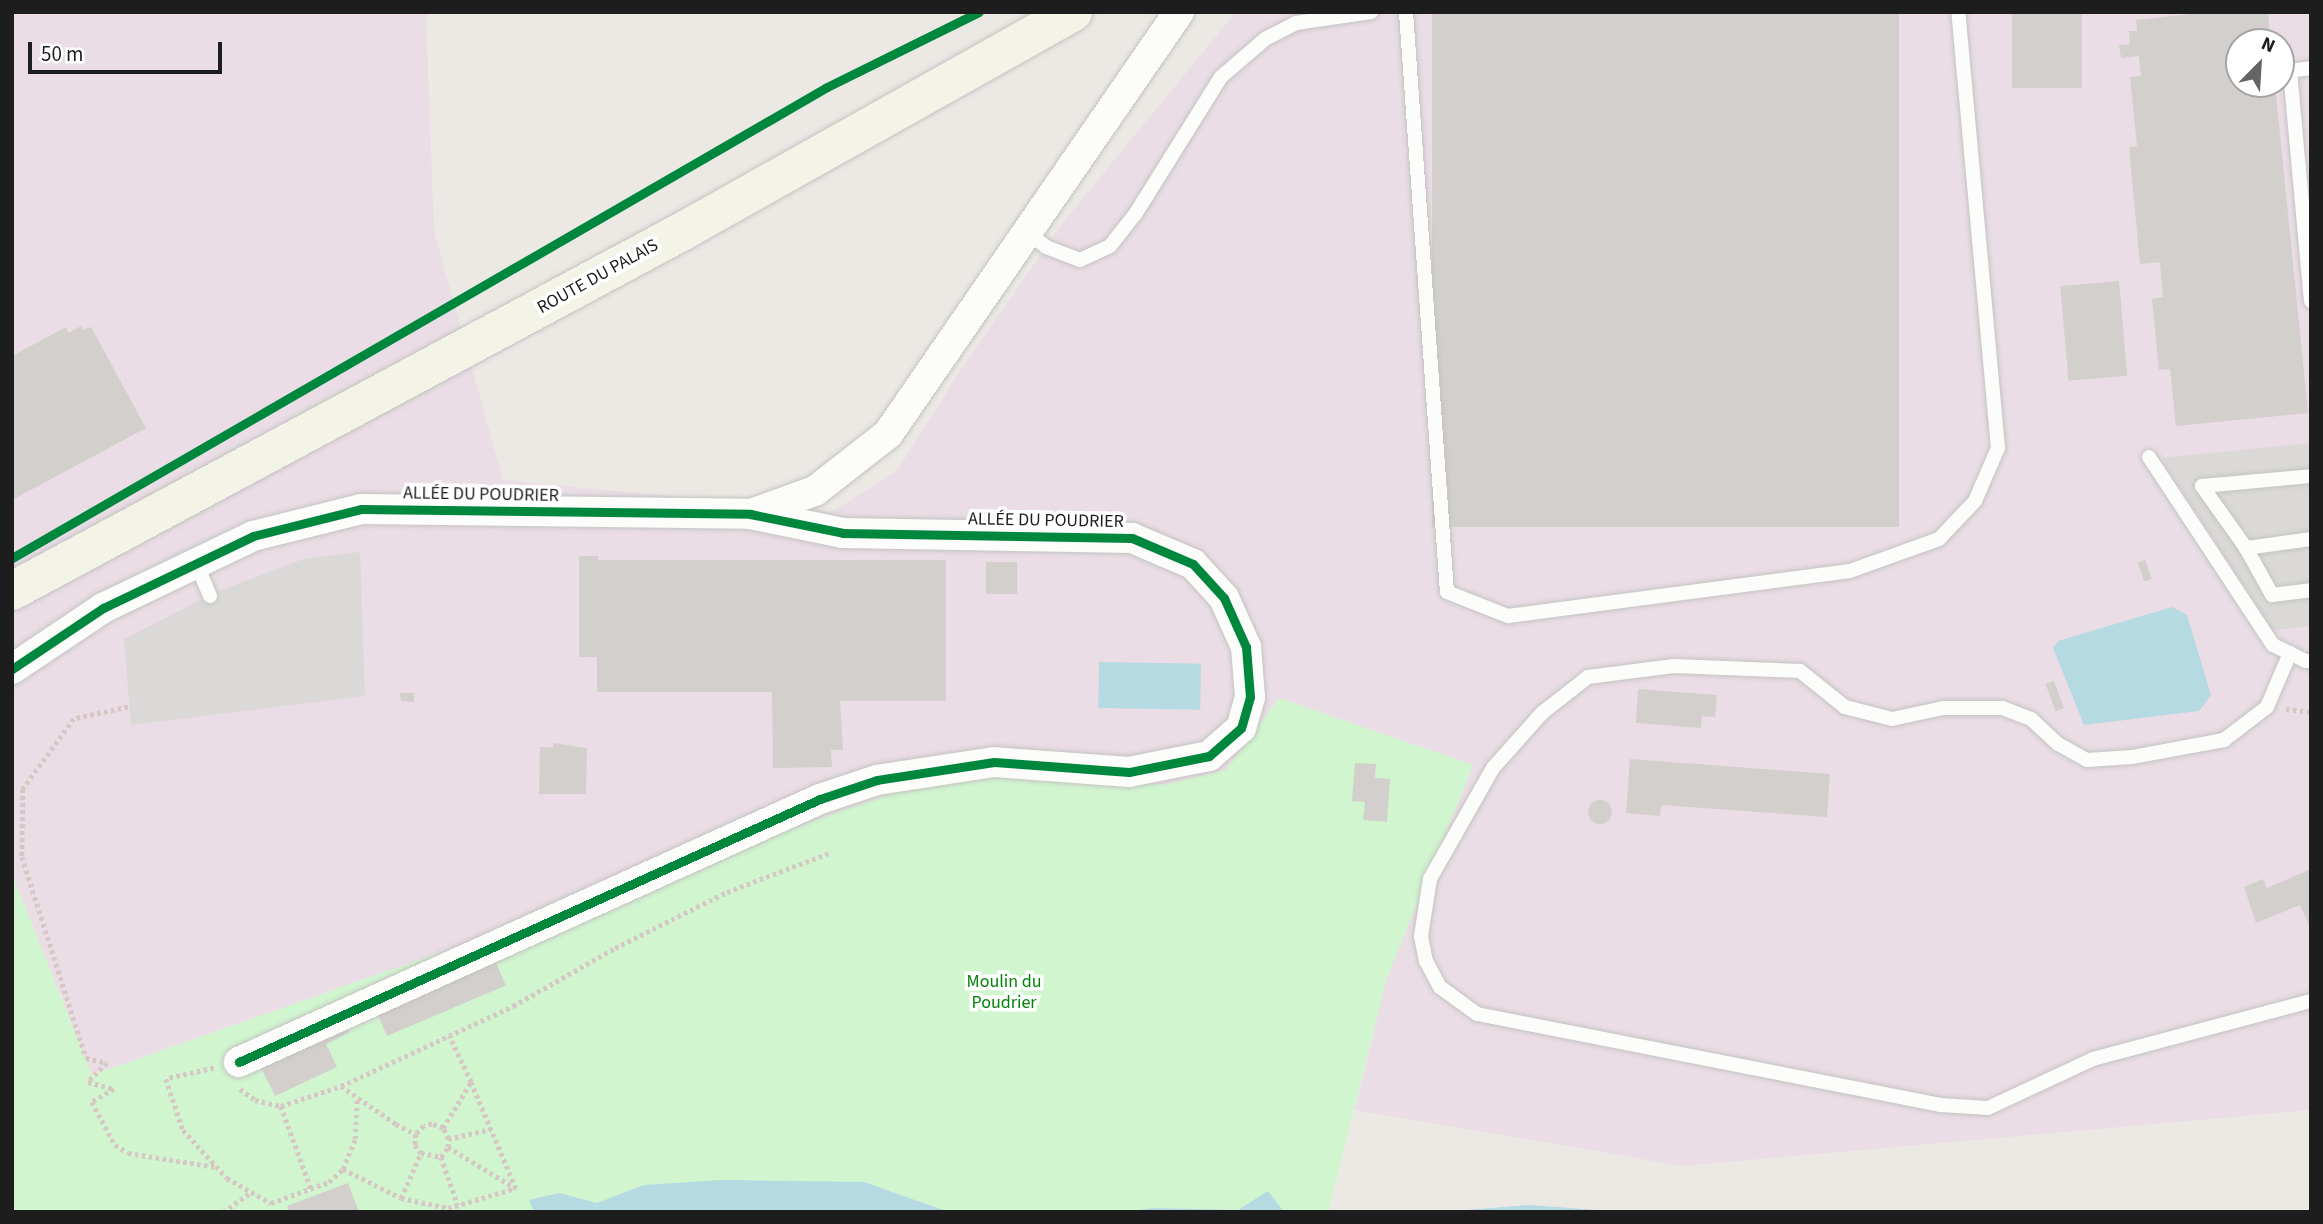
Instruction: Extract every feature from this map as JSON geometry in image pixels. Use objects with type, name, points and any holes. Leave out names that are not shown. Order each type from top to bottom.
[{"type":"main road","name":"ROUTE DU PALAIS","points":[[12,591],[685,230],[1073,12]]},
{"type":"street","points":[[750,514],[815,491],[888,434],[1179,12]]},
{"type":"street","name":"ALLÉE DU POUDRIER","points":[[12,669],[103,608],[253,536],[361,509],[750,514],[844,533],[1132,538],[1193,564],[1224,598],[1246,647],[1250,698],[1241,728],[1209,756],[1129,772],[995,762],[877,780],[820,799],[226,1073]]},
{"type":"lane","points":[[1027,232],[1046,247],[1080,260],[1110,246],[1136,213],[1221,77],[1265,39],[1296,23],[1371,12]]},
{"type":"lane","points":[[1406,12],[1447,592],[1508,616],[1850,571],[1940,539],[1975,501],[1998,448],[1958,12]]},
{"type":"lane","points":[[2311,68],[2290,71],[2311,301]]},
{"type":"lane","points":[[2149,457],[2273,645],[2311,661]]},
{"type":"lane","points":[[2311,476],[2202,486],[2246,548],[2272,595],[2311,590]]},
{"type":"lane","points":[[2246,548],[2311,539]]},
{"type":"lane","points":[[196,563],[210,596]]},
{"type":"lane","points":[[2290,653],[2267,707],[2224,740],[2132,757],[2087,760],[2058,744],[2031,719],[2002,709],[1943,708],[1892,719],[1845,707],[1800,671],[1674,666],[1588,677],[1542,713],[1493,768],[1430,879],[1421,936],[1426,961],[1440,987],[1477,1014],[1940,1105],[1987,1108],[2093,1059],[2311,1001]]},
{"type":"path","points":[[128,707],[74,719],[23,789],[22,856],[86,1058],[107,1063],[88,1082],[114,1089],[92,1102],[115,1145],[128,1153],[216,1167]]},
{"type":"path","points":[[357,1097],[355,1139],[343,1169],[329,1182],[271,1203],[227,1178],[183,1130],[166,1079],[226,1073],[255,1100],[281,1106],[341,1086],[513,1006],[615,948],[727,892],[832,852]]},
{"type":"path","points":[[449,1036],[516,1188]]},
{"type":"path","points":[[443,1128],[471,1082]]},
{"type":"path","points":[[341,1086],[396,1124],[416,1134]]},
{"type":"path","points":[[281,1106],[311,1189]]},
{"type":"path","points":[[432,1124],[443,1128],[448,1139],[447,1147],[440,1157],[421,1153],[415,1145],[416,1134],[424,1126],[432,1124]]},
{"type":"path","points":[[448,1139],[491,1129]]},
{"type":"path","points":[[447,1147],[516,1188]]},
{"type":"path","points":[[401,1198],[421,1153]]},
{"type":"path","points":[[440,1157],[458,1205]]},
{"type":"path","points":[[343,1169],[401,1198],[448,1208],[516,1188]]},
{"type":"path","points":[[223,1212],[252,1192]]},
{"type":"shaded area","points":[[12,12],[426,12],[434,231],[503,480],[831,512],[897,471],[959,372],[1060,226],[1236,12],[2311,12],[2311,1110],[1683,1166],[1355,1110],[1387,977],[1473,766],[1279,698],[1226,770],[1167,784],[904,789],[92,1075],[12,874]]},
{"type":"shaded area","points":[[2311,443],[2311,626],[2273,630],[2161,458]]},
{"type":"shaded area","points":[[360,552],[365,696],[131,725],[124,639],[219,591],[303,559]]},
{"type":"green space","name":"Moulin du Poudrier","points":[[1279,698],[1473,765],[1387,978],[1328,1212],[1284,1212],[1268,1192],[1239,1210],[1155,1208],[1120,1212],[949,1212],[864,1182],[644,1185],[597,1203],[558,1193],[530,1200],[534,1212],[12,1212],[12,874],[92,1075],[904,789],[1004,774],[1110,785],[1167,784],[1226,770]]},
{"type":"water","points":[[2172,607],[2187,615],[2211,695],[2199,711],[2084,725],[2053,648],[2058,641]]},
{"type":"water","points":[[1099,662],[1201,664],[1200,710],[1098,708]]},
{"type":"water","points":[[720,1180],[864,1182],[949,1212],[534,1212],[529,1200],[559,1193],[597,1203],[644,1185]]},
{"type":"water","points":[[1268,1191],[1284,1212],[1120,1212],[1155,1208],[1238,1210]]},
{"type":"water","points":[[1530,1205],[1623,1212],[1440,1212]]},
{"type":"building","points":[[1432,12],[1899,12],[1899,527],[1432,527]]},
{"type":"building","points":[[2012,12],[2082,12],[2082,88],[2012,88]]},
{"type":"building","points":[[2210,12],[2268,12],[2270,28],[2225,28],[2225,98],[2276,98],[2308,413],[2176,426],[2170,369],[2159,370],[2152,299],[2163,297],[2160,262],[2140,264],[2129,147],[2137,146],[2130,77],[2141,76],[2139,56],[2121,58],[2119,45],[2130,44],[2129,31],[2137,31],[2136,20]]},
{"type":"building","points":[[2119,281],[2127,376],[2069,381],[2060,286]]},
{"type":"building","points":[[81,326],[83,330],[91,327],[146,428],[12,500],[12,352],[14,355],[66,327],[69,333]]},
{"type":"building","points":[[579,556],[598,556],[598,560],[946,560],[946,701],[840,701],[843,750],[831,750],[832,767],[773,768],[772,692],[597,692],[597,657],[579,657]]},
{"type":"building","points":[[2145,560],[2152,579],[2144,582],[2137,563]]},
{"type":"building","points":[[986,562],[1017,562],[1017,594],[986,594]]},
{"type":"building","points":[[2054,681],[2064,708],[2055,711],[2046,684]]},
{"type":"building","points":[[1638,689],[1717,695],[1715,717],[1702,716],[1701,728],[1636,723]]},
{"type":"building","points":[[400,693],[414,693],[414,702],[401,701]]},
{"type":"building","points":[[553,743],[587,748],[586,794],[539,794],[540,747],[553,748]]},
{"type":"building","points":[[1630,759],[1830,774],[1827,817],[1661,805],[1660,816],[1626,813]]},
{"type":"building","points":[[1355,763],[1376,764],[1375,778],[1390,779],[1387,822],[1363,820],[1365,802],[1352,801]]},
{"type":"building","points":[[1600,800],[1609,803],[1612,812],[1609,821],[1600,824],[1591,821],[1588,812],[1591,803]]},
{"type":"building","points":[[2311,869],[2311,930],[2300,905],[2256,923],[2244,887],[2263,879],[2267,888]]},
{"type":"building","points":[[494,958],[506,986],[387,1036],[375,1008]]},
{"type":"building","points":[[344,1026],[350,1032],[326,1044],[337,1067],[275,1096],[259,1064]]},
{"type":"building","points":[[348,1183],[359,1212],[289,1212],[287,1206]]},
{"type":"cycle path","points":[[12,558],[827,87],[979,12]]},
{"type":"cycle path","points":[[12,669],[103,608],[253,536],[361,509],[750,514],[843,533],[1132,538],[1193,564],[1224,598],[1246,647],[1250,697],[1241,728],[1209,756],[1129,772],[994,762],[877,780],[820,799],[239,1062]]}]
